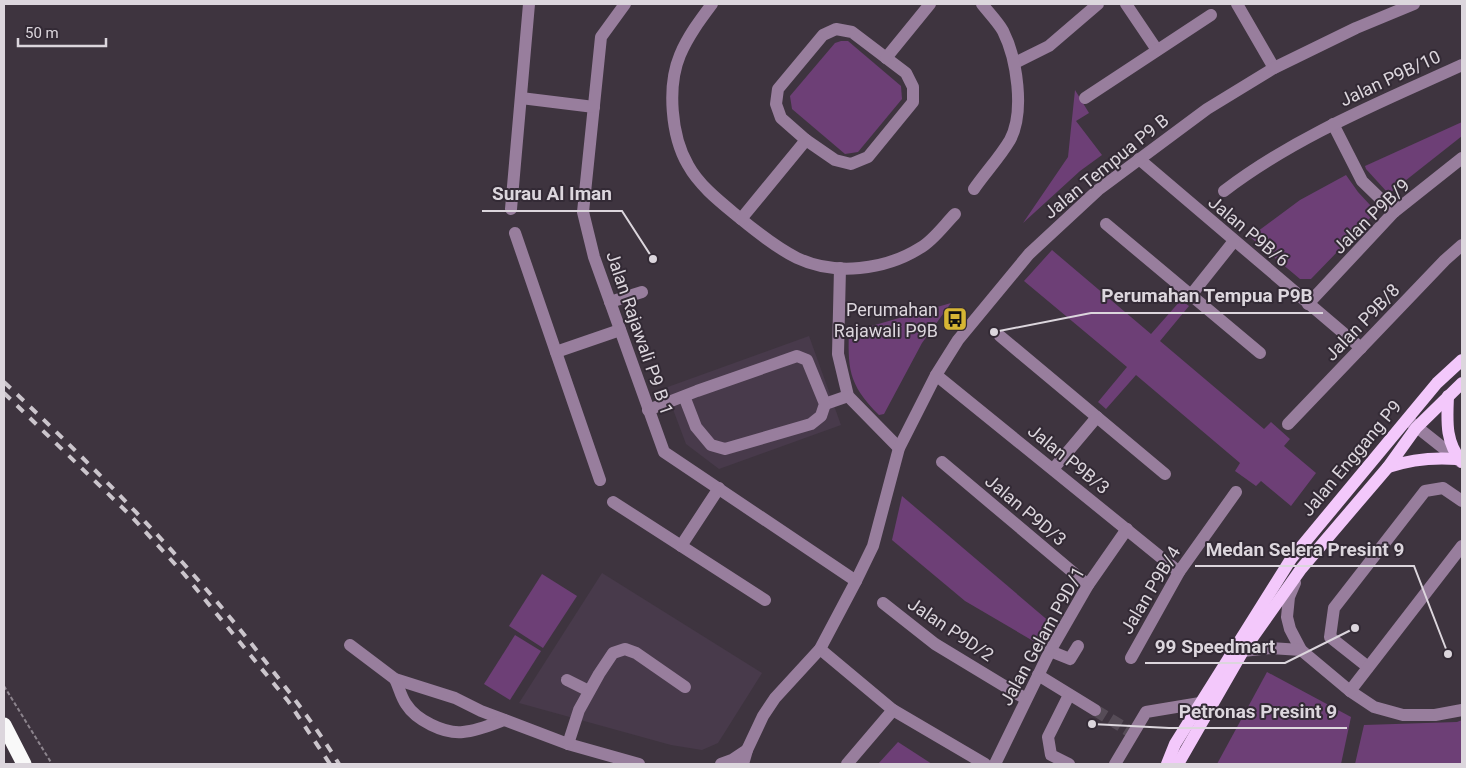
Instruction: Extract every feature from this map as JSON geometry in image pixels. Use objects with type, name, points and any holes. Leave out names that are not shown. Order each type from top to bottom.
[{"type":"highway","points":[[4,725],[24,764]]},
{"type":"main road","name":"Jalan Enggang P9","points":[[1178,764],[1243,651],[1301,569],[1388,467],[1411,423],[1437,383],[1462,360]]},
{"type":"main road","name":"Jalan Enggang P9","points":[[1167,764],[1174,744],[1290,559],[1411,423],[1448,396],[1462,383]]},
{"type":"main road","points":[[1448,396],[1446,427],[1450,442],[1461,461]]},
{"type":"main road","points":[[1388,467],[1419,458],[1461,461]]},
{"type":"street","points":[[511,209],[529,4]]},
{"type":"street","name":"Jalan Rajawali P9 B 1","points":[[625,4],[601,37],[583,212],[594,257],[664,452],[856,581]]},
{"type":"street","points":[[712,4],[698,23],[680,56],[674,81],[673,112],[679,140],[688,166],[713,195],[760,234],[797,258],[840,268],[864,268],[894,260],[922,248],[955,214]]},
{"type":"street","points":[[886,58],[930,4]]},
{"type":"street","points":[[974,189],[1010,139],[1016,118],[1018,92],[1015,63],[1003,31],[982,4]]},
{"type":"street","points":[[1015,63],[1049,46],[1098,4]]},
{"type":"street","points":[[1126,4],[1157,50]]},
{"type":"street","points":[[1236,4],[1274,68]]},
{"type":"street","name":"Jalan Tempua P9 B","points":[[743,764],[747,750],[763,716],[775,698],[820,649],[856,581],[873,546],[899,448],[936,375],[958,340],[1028,254],[1098,190],[1207,108],[1274,68],[1356,28],[1414,4]]},
{"type":"street","points":[[1085,98],[1211,15]]},
{"type":"street","points":[[836,29],[852,32],[886,58],[906,73],[912,87],[912,102],[868,157],[851,164],[835,160],[806,140],[782,118],[776,104],[778,89],[823,34],[836,29]]},
{"type":"street","name":"Jalan P9B/10","points":[[1224,191],[1258,165],[1333,124],[1462,64]]},
{"type":"street","points":[[521,98],[594,107]]},
{"type":"street","name":"Jalan P9B/10","points":[[1333,124],[1362,181],[1394,212]]},
{"type":"street","points":[[741,219],[806,140]]},
{"type":"street","name":"Jalan P9B/9","points":[[1308,304],[1394,212],[1462,158]]},
{"type":"street","name":"Jalan P9B/6","points":[[1138,159],[1361,348]]},
{"type":"street","points":[[1106,224],[1260,353]]},
{"type":"street","points":[[515,233],[600,480]]},
{"type":"street","points":[[1191,295],[1234,241]]},
{"type":"street","name":"Jalan P9B/8","points":[[1288,424],[1462,246]]},
{"type":"street","points":[[840,268],[838,354],[848,396],[899,448]]},
{"type":"street","points":[[610,302],[642,292]]},
{"type":"street","points":[[556,352],[620,330]]},
{"type":"street","points":[[1000,336],[1165,474]]},
{"type":"street","points":[[648,410],[684,396],[797,356],[807,360],[825,404],[821,416],[811,424],[725,449],[711,445],[696,427],[684,396]]},
{"type":"street","name":"Jalan P9B/3","points":[[936,375],[1054,468],[1179,572]]},
{"type":"street","points":[[825,404],[848,396]]},
{"type":"street","points":[[1054,468],[1097,417]]},
{"type":"street","points":[[1411,423],[1461,461]]},
{"type":"street","name":"Jalan P9D/3","points":[[942,462],[1088,585]]},
{"type":"street","points":[[681,546],[719,488]]},
{"type":"street","points":[[1368,667],[1330,637],[1334,608],[1425,491],[1444,488],[1462,501]]},
{"type":"street","name":"Jalan P9B/4","points":[[1131,658],[1179,572],[1236,492]]},
{"type":"street","points":[[613,502],[765,600]]},
{"type":"street","name":"Jalan Gelam P9D/1","points":[[995,764],[1050,651],[1088,585],[1126,529]]},
{"type":"street","points":[[1350,691],[1462,546]]},
{"type":"street","points":[[1301,569],[1289,597],[1287,617],[1290,629],[1301,650],[1350,691],[1374,707],[1403,715],[1435,715],[1462,710]]},
{"type":"street","name":"Jalan P9D/2","points":[[883,603],[935,644],[1026,699]]},
{"type":"street","points":[[350,645],[395,679],[455,698],[481,711],[568,744],[600,759],[639,764]]},
{"type":"street","points":[[1050,651],[1070,659],[1078,646]]},
{"type":"street","points":[[1243,651],[1270,648],[1301,650]]},
{"type":"street","points":[[568,744],[578,710],[613,653],[625,649],[636,653],[685,687]]},
{"type":"street","points":[[820,649],[893,710],[985,764]]},
{"type":"street","points":[[1038,675],[1095,710]]},
{"type":"street","points":[[395,679],[406,704],[413,712],[434,726],[462,732],[490,726],[504,720]]},
{"type":"street","points":[[568,680],[589,691]]},
{"type":"street","points":[[1069,694],[1048,737],[1051,755],[1069,764]]},
{"type":"street","points":[[1115,764],[1146,712],[1200,703]]},
{"type":"street","points":[[847,764],[893,710]]},
{"type":"street","points":[[721,764],[732,760],[747,750]]},
{"type":"path","points":[[4,686],[52,764]]},
{"type":"shaded area","points":[[848,41],[901,86],[902,99],[858,152],[845,154],[792,109],[790,96],[835,43]]},
{"type":"shaded area","points":[[1075,90],[1089,113],[1076,121],[1102,155],[1080,171],[1023,223],[1068,157]]},
{"type":"shaded area","points":[[1462,122],[1462,136],[1391,192],[1387,192],[1366,169],[1365,166]]},
{"type":"shaded area","points":[[1346,175],[1371,206],[1371,217],[1311,279],[1300,279],[1250,237],[1300,200]]},
{"type":"shaded area","points":[[1052,250],[1151,334],[1181,300],[1189,306],[1160,341],[1264,429],[1271,422],[1290,439],[1284,446],[1316,473],[1291,506],[1261,481],[1256,486],[1235,471],[1240,463],[1136,375],[1106,409],[1098,402],[1127,367],[1024,281]]},
{"type":"shaded area","points":[[951,303],[922,343],[884,414],[879,415],[868,404],[855,384],[850,364],[849,326],[868,327]]},
{"type":"shaded area","points":[[809,336],[841,425],[719,469],[686,444],[665,388]]},
{"type":"shaded area","points":[[902,496],[1051,623],[1040,645],[965,601],[892,540]]},
{"type":"shaded area","points":[[602,573],[762,673],[718,743],[702,750],[671,745],[519,703]]},
{"type":"shaded area","points":[[542,574],[577,596],[543,648],[509,626]]},
{"type":"shaded area","points":[[515,635],[541,651],[510,700],[484,684]]},
{"type":"shaded area","points":[[1267,672],[1351,717],[1341,764],[1217,764]]},
{"type":"shaded area","points":[[1462,720],[1462,764],[1355,764],[1364,725],[1457,722]]},
{"type":"shaded area","points":[[898,742],[932,764],[878,764]]},
{"type":"tunnel","points":[[1095,710],[1134,734]]},
{"type":"railway","points":[[4,382],[134,510],[225,611],[287,690],[339,764]]},
{"type":"railway","points":[[4,393],[131,516],[184,574],[288,701],[330,764]]},
{"type":"place","name":"Surau Al Iman","points":[[653,259]]},
{"type":"place","name":"Perumahan Rajawali P9B","points":[[955,319]]},
{"type":"place","name":"Perumahan Tempua P9B","points":[[994,332]]},
{"type":"place","name":"99 Speedmart","points":[[1355,628]]},
{"type":"place","name":"Medan Selera Presint 9","points":[[1448,654]]},
{"type":"place","name":"Petronas Presint 9","points":[[1092,724]]}]
